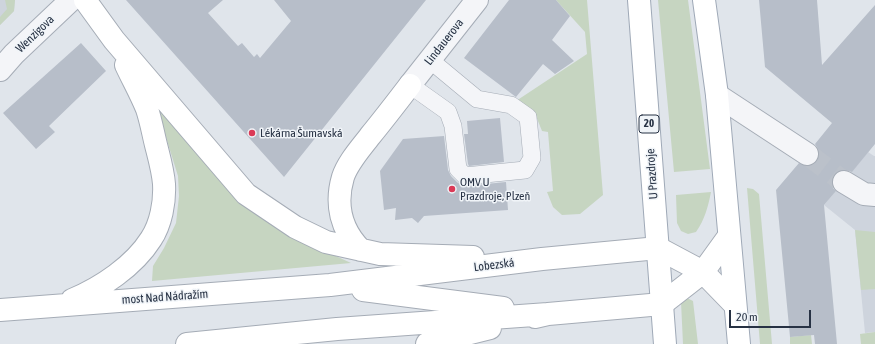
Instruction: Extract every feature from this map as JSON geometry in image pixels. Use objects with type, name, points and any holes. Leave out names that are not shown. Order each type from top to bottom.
[{"type":"main road","points":[[85,0],[114,40],[246,194],[294,227],[326,242],[380,254],[542,259]]},
{"type":"main road","name":"U Prazdroje","points":[[639,0],[658,248]]},
{"type":"main road","points":[[704,0],[717,95],[739,344]]},
{"type":"main road","points":[[62,304],[87,293],[111,278],[133,260],[151,239],[157,226],[164,198],[164,183],[147,110],[114,40]]},
{"type":"main road","points":[[361,250],[352,241],[345,230],[339,208],[339,196],[343,176],[356,154],[410,85]]},
{"type":"main road","points":[[187,344],[337,330],[662,304],[703,272],[729,236]]},
{"type":"main road","points":[[658,248],[703,272],[735,305]]},
{"type":"main road","name":"Lobezská","points":[[330,285],[542,259],[658,248]]},
{"type":"main road","name":"20","points":[[658,248],[665,344]]},
{"type":"main road","points":[[330,285],[548,314]]},
{"type":"main road","name":"most Nad Nádražím","points":[[0,310],[62,304],[330,285]]},
{"type":"main road","points":[[427,344],[548,314]]},
{"type":"street","name":"Wenzigova","points":[[0,70],[14,54],[71,0]]},
{"type":"street","name":"Lindauerova","points":[[410,85],[477,0]]},
{"type":"street","points":[[717,95],[807,154]]},
{"type":"street","points":[[844,182],[864,194],[875,196]]},
{"type":"lane","points":[[410,85],[448,112],[453,126],[458,169],[465,176],[526,170],[532,158],[528,117],[511,105],[477,99],[430,60]]},
{"type":"shaded area","points":[[0,0],[15,0],[14,11],[0,25]]},
{"type":"shaded area","points":[[868,152],[875,156],[875,332],[865,333],[855,230],[824,205]]},
{"type":"green space","points":[[5,0],[15,0],[14,11],[0,25],[0,17],[7,9]]},
{"type":"green space","points":[[556,0],[587,0],[603,195],[580,214],[562,215],[553,207],[547,192],[553,191],[548,132],[542,131],[536,116],[517,101],[587,54],[585,32]]},
{"type":"green space","points":[[658,0],[688,0],[710,169],[674,172]]},
{"type":"green space","points":[[155,96],[303,241],[351,263],[152,281],[153,266],[164,248],[176,223],[179,196],[178,176]]},
{"type":"green space","points":[[747,188],[753,189],[759,194],[772,344],[760,344]]},
{"type":"green space","points":[[711,192],[706,213],[696,232],[688,234],[681,231],[677,223],[676,195]]},
{"type":"green space","points":[[855,230],[875,232],[875,289],[861,290]]},
{"type":"green space","points":[[687,298],[693,301],[698,344],[683,344],[681,302]]},
{"type":"green space","points":[[875,332],[875,344],[861,344],[860,334]]},
{"type":"green space","points":[[811,335],[812,344],[790,344],[790,337]]},
{"type":"building","points":[[126,0],[223,0],[208,13],[238,46],[242,43],[254,57],[257,54],[260,58],[291,21],[274,0],[426,0],[284,177]]},
{"type":"building","points":[[509,0],[556,0],[570,16],[552,40],[574,61],[555,74],[543,64],[516,97],[464,58]]},
{"type":"building","points":[[759,0],[817,0],[822,65],[875,5],[875,144],[852,172],[844,170],[838,171],[834,175],[832,182],[833,188],[836,191],[824,205],[837,344],[815,344],[814,335],[790,337],[776,190],[799,163],[807,166],[812,165],[817,161],[819,154],[815,144],[832,123],[765,67]]},
{"type":"building","points":[[81,43],[106,71],[49,126],[55,132],[36,149],[3,113]]},
{"type":"building","points":[[500,118],[504,162],[469,166],[464,134],[468,134],[467,121]]},
{"type":"building","points":[[444,136],[448,170],[451,176],[458,183],[466,186],[506,182],[508,210],[424,216],[418,223],[412,218],[395,220],[396,208],[384,210],[380,171],[403,139]]},
{"type":"tunnel","points":[[807,154],[844,182]]},
{"type":"place","name":"Lékárna Šumavská","points":[[252,133]]},
{"type":"place","name":"OMV U Prazdroje, Plzeň","points":[[452,189]]}]
